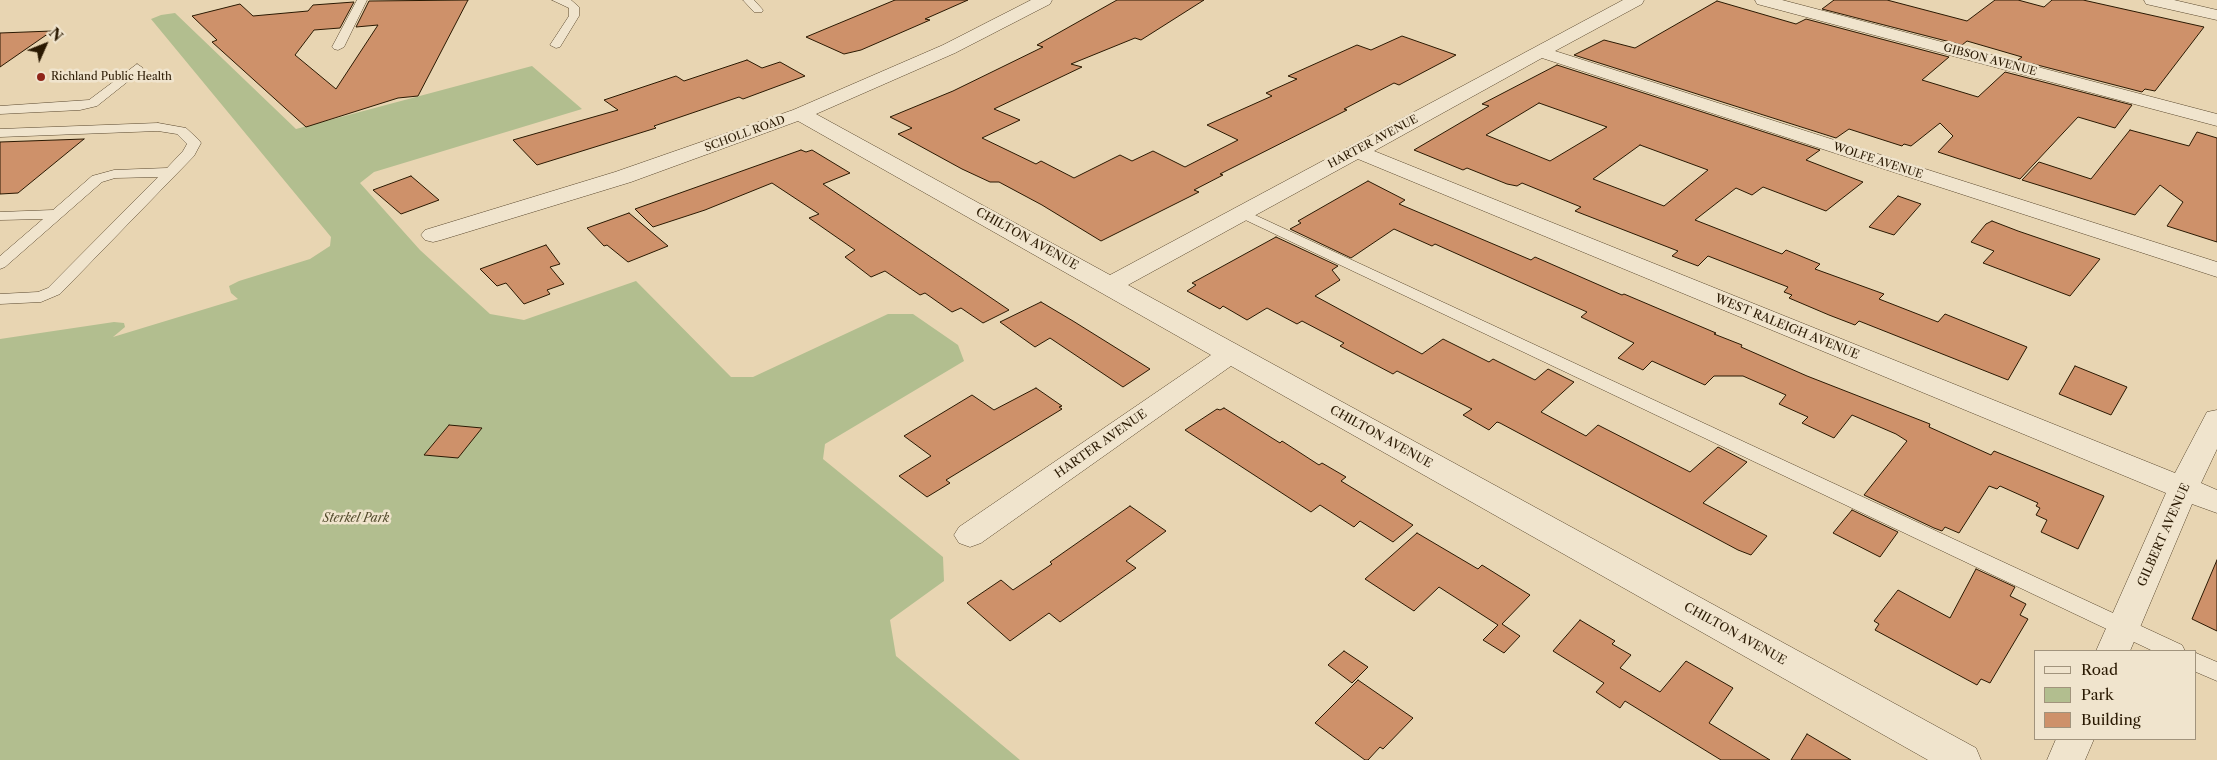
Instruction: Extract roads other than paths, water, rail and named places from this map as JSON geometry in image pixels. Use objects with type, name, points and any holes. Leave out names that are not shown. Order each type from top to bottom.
[{"type":"street","name":"SCHOLL ROAD","points":[[433,235],[623,177],[800,114],[949,49],[1044,0]]},
{"type":"street","name":"HARTER AVENUE","points":[[1110,284],[1636,0]]},
{"type":"street","name":"GIBSON AVENUE","points":[[1763,0],[2217,120]]},
{"type":"street","points":[[2152,0],[2217,15]]},
{"type":"street","name":"WOLFE AVENUE","points":[[1540,52],[2217,270]]},
{"type":"street","name":"CHILTON AVENUE","points":[[800,114],[1110,284],[1962,760]]},
{"type":"street","name":"WEST RALEIGH AVENUE","points":[[1356,151],[2217,502]]},
{"type":"street","name":"HARTER AVENUE","points":[[970,535],[1231,353]]},
{"type":"street","name":"GILBERT AVENUE","points":[[2118,639],[2183,488],[2217,419]]},
{"type":"street","points":[[2066,760],[2075,740]]},
{"type":"lane","points":[[338,47],[362,0]]},
{"type":"lane","points":[[556,45],[574,16],[574,7],[567,2],[557,0]]},
{"type":"lane","points":[[748,0],[758,10]]},
{"type":"lane","points":[[0,110],[80,106],[93,102],[137,68]]},
{"type":"lane","points":[[0,133],[171,128],[187,135],[194,143],[189,153],[54,291],[41,297],[0,299]]},
{"type":"lane","points":[[0,264],[97,179],[105,175],[171,172]]},
{"type":"lane","points":[[1242,213],[2118,639],[2169,650]]},
{"type":"lane","points":[[0,216],[58,214]]},
{"type":"lane","points":[[2197,662],[2217,672]]},
{"type":"place","name":"Richland Public Health","points":[[41,77]]},
{"type":"park label","name":"Sterkel Park","points":[[356,519]]}]
